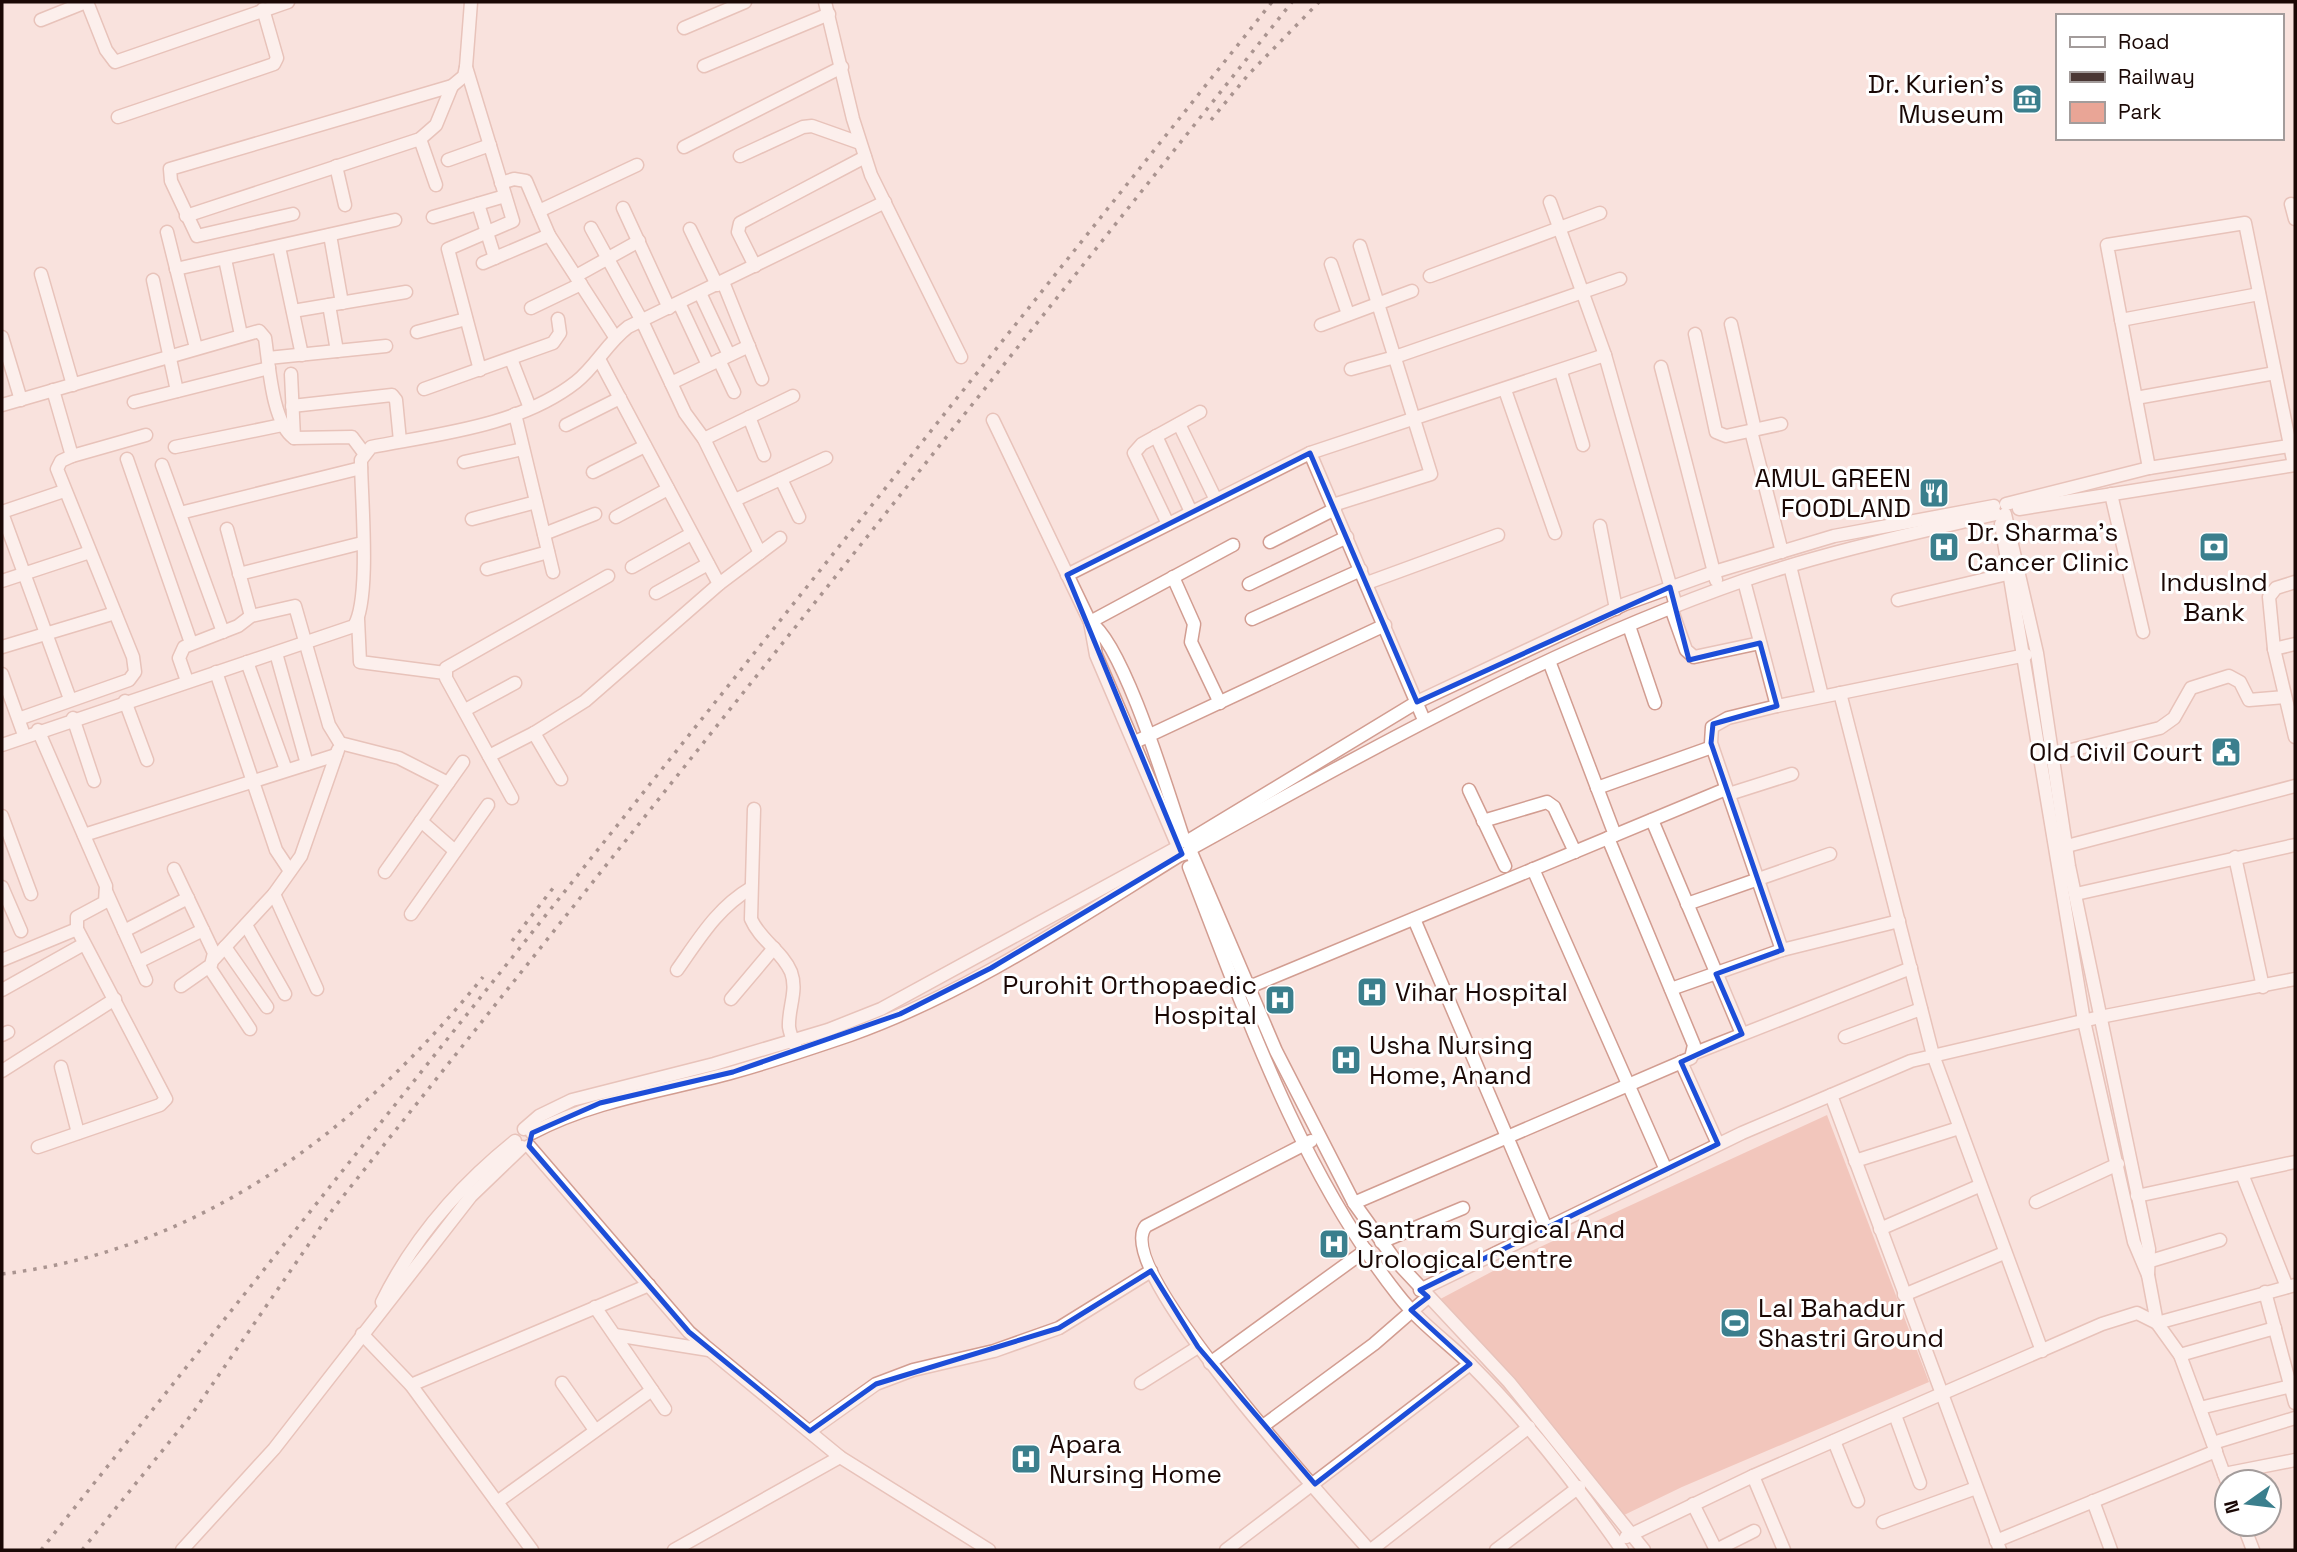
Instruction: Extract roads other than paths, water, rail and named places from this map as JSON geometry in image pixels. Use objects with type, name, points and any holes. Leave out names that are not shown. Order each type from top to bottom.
[{"type":"street","points":[[41,20],[87,2],[106,50],[115,62],[283,2]]},
{"type":"street","points":[[293,214],[202,236],[194,233],[170,173],[175,165],[452,86],[464,76],[471,2]]},
{"type":"street","points":[[684,28],[745,2]]},
{"type":"street","points":[[704,66],[827,8],[865,158],[961,357]]},
{"type":"street","points":[[118,117],[274,64],[277,58],[262,9]]},
{"type":"street","points":[[466,67],[506,196],[512,224],[448,249],[480,370]]},
{"type":"street","points":[[684,147],[842,67]]},
{"type":"street","points":[[186,216],[420,139],[436,125],[452,86]]},
{"type":"street","points":[[740,156],[803,127],[812,126],[860,143]]},
{"type":"street","points":[[420,139],[436,185]]},
{"type":"street","points":[[448,160],[490,145]]},
{"type":"street","points":[[755,266],[738,232],[740,223],[865,158]]},
{"type":"street","points":[[539,211],[637,165]]},
{"type":"street","points":[[336,166],[345,205]]},
{"type":"street","points":[[501,183],[514,179],[526,181],[550,235],[615,337]]},
{"type":"street","points":[[433,217],[506,196]]},
{"type":"street","points":[[445,673],[360,662],[358,619],[362,543],[361,468],[364,453],[371,447],[453,431],[530,408],[575,383],[599,359],[615,337],[642,321],[885,202]]},
{"type":"street","points":[[1550,202],[1605,355],[1686,650],[1694,657],[1760,643]]},
{"type":"street","points":[[478,204],[487,233],[489,260],[550,235]]},
{"type":"street","points":[[2291,204],[2295,219]]},
{"type":"street","points":[[624,208],[674,306],[719,360]]},
{"type":"street","points":[[1430,276],[1600,213]]},
{"type":"street","points":[[176,269],[395,220]]},
{"type":"street","points":[[182,1550],[274,1449],[471,1196],[524,1139],[600,1103],[733,1072],[795,1046],[900,1014],[991,968],[1417,702],[1615,609],[1670,587],[1833,536],[2295,465],[2245,223],[2107,245],[2149,468]]},
{"type":"street","points":[[591,228],[642,321],[688,418],[704,439],[760,553]]},
{"type":"street","points":[[690,229],[720,283],[762,379]]},
{"type":"street","points":[[167,232],[196,348]]},
{"type":"street","points":[[330,235],[337,351]]},
{"type":"street","points":[[531,308],[578,280],[607,258],[639,241]]},
{"type":"street","points":[[1270,542],[1334,507],[1431,474],[1360,246]]},
{"type":"street","points":[[279,247],[302,355]]},
{"type":"street","points":[[225,259],[242,335]]},
{"type":"street","points":[[1331,264],[1348,314]]},
{"type":"street","points":[[41,274],[73,385]]},
{"type":"street","points":[[1351,369],[1395,357],[1620,279]]},
{"type":"street","points":[[153,280],[177,391]]},
{"type":"street","points":[[1321,325],[1412,291]]},
{"type":"street","points":[[293,311],[406,292]]},
{"type":"street","points":[[700,293],[719,360],[734,392]]},
{"type":"street","points":[[2121,320],[2259,294]]},
{"type":"street","points":[[417,332],[466,319]]},
{"type":"street","points":[[424,389],[553,343],[560,333],[558,319]]},
{"type":"street","points":[[1731,324],[1782,552]]},
{"type":"street","points":[[2,405],[259,331],[262,334],[282,425],[294,438]]},
{"type":"street","points":[[1695,334],[1716,432],[1726,436],[1781,424]]},
{"type":"street","points":[[2,337],[21,400]]},
{"type":"street","points":[[134,402],[302,355],[386,346]]},
{"type":"street","points":[[671,383],[749,346]]},
{"type":"street","points":[[1067,575],[1310,453],[1561,372],[1605,355]]},
{"type":"street","points":[[511,359],[530,408]]},
{"type":"street","points":[[599,359],[719,584]]},
{"type":"street","points":[[1661,367],[1719,590]]},
{"type":"street","points":[[1561,372],[1583,446]]},
{"type":"street","points":[[2136,398],[2275,373]]},
{"type":"street","points":[[291,374],[294,438]]},
{"type":"street","points":[[53,390],[72,456]]},
{"type":"street","points":[[1505,390],[1555,533]]},
{"type":"street","points":[[292,406],[393,395],[400,441]]},
{"type":"street","points":[[704,439],[793,396]]},
{"type":"street","points":[[566,425],[620,398]]},
{"type":"street","points":[[1168,524],[1134,453],[1136,448],[1200,412]]},
{"type":"street","points":[[515,414],[552,572]]},
{"type":"street","points":[[749,417],[764,455]]},
{"type":"street","points":[[993,420],[1090,622],[1096,655],[1184,848],[1304,1145],[1366,1250],[1411,1310],[1470,1364],[1529,1427],[1579,1487],[1619,1546],[1632,1533],[1753,1476],[2102,1324],[2137,1313],[2157,1323],[2291,1286],[2242,1174]]},
{"type":"street","points":[[1179,424],[1216,500]]},
{"type":"street","points":[[175,447],[282,425]]},
{"type":"street","points":[[24,717],[129,680],[135,672],[133,657],[57,469],[61,461],[72,456],[146,435]]},
{"type":"street","points":[[294,438],[345,435],[352,437],[364,453]]},
{"type":"street","points":[[1156,436],[1191,513]]},
{"type":"street","points":[[1184,848],[1424,720],[1549,661],[1719,590],[1837,551],[2001,511],[2149,468],[2293,445]]},
{"type":"street","points":[[593,472],[645,446]]},
{"type":"street","points":[[464,462],[523,449]]},
{"type":"street","points":[[1310,453],[1424,720]]},
{"type":"street","points":[[127,458],[191,643]]},
{"type":"street","points":[[734,500],[826,458]]},
{"type":"street","points":[[162,465],[223,632]]},
{"type":"street","points":[[180,513],[361,468]]},
{"type":"street","points":[[781,479],[799,517]]},
{"type":"street","points":[[616,517],[668,489]]},
{"type":"street","points":[[64,491],[2,512],[70,699]]},
{"type":"street","points":[[2111,494],[2143,632]]},
{"type":"street","points":[[472,519],[536,502]]},
{"type":"street","points":[[2001,511],[2007,574],[2084,1021],[2134,1242],[2146,1267],[2157,1323],[2180,1355],[2222,1468]]},
{"type":"street","points":[[2001,511],[2037,653],[2076,894],[2150,1249],[2146,1267]]},
{"type":"street","points":[[544,534],[595,514]]},
{"type":"street","points":[[1600,526],[1615,609]]},
{"type":"street","points":[[227,529],[251,616]]},
{"type":"street","points":[[632,567],[691,534]]},
{"type":"street","points":[[1367,583],[1498,535]]},
{"type":"street","points":[[1249,584],[1347,537]]},
{"type":"street","points":[[489,756],[534,733],[604,686],[719,584],[780,538]]},
{"type":"street","points":[[239,574],[362,543]]},
{"type":"street","points":[[1090,622],[1233,544]]},
{"type":"street","points":[[2,581],[90,552]]},
{"type":"street","points":[[487,569],[548,552]]},
{"type":"street","points":[[656,593],[708,564]]},
{"type":"street","points":[[1790,566],[1822,696]]},
{"type":"street","points":[[1252,620],[1361,570]]},
{"type":"street","points":[[1898,600],[2007,574]]},
{"type":"street","points":[[445,673],[449,665],[608,576]]},
{"type":"street","points":[[1173,577],[1194,624],[1191,642],[1220,703]]},
{"type":"street","points":[[1744,581],[1777,706]]},
{"type":"street","points":[[2295,582],[2276,588],[2269,597],[2274,649],[2295,737]]},
{"type":"street","points":[[181,986],[211,963],[274,894],[301,856],[338,749],[295,606],[251,616],[238,626],[191,643],[180,652],[179,658],[187,681]]},
{"type":"street","points":[[2,647],[115,613]]},
{"type":"street","points":[[2,745],[73,718],[346,631],[358,619]]},
{"type":"street","points":[[1090,622],[1099,628],[1113,648],[1149,737],[1184,848]]},
{"type":"street","points":[[1135,742],[1385,625]]},
{"type":"street","points":[[1629,626],[1655,703]]},
{"type":"street","points":[[2274,649],[2295,644]]},
{"type":"street","points":[[276,653],[307,764]]},
{"type":"street","points":[[1782,950],[1760,878],[1712,747],[1710,734],[1717,723],[1822,696],[2037,653]]},
{"type":"street","points":[[1549,661],[1597,788],[1611,837],[1695,1053]]},
{"type":"street","points":[[247,662],[286,771]]},
{"type":"street","points":[[216,672],[276,850],[290,871]]},
{"type":"street","points":[[445,673],[512,798]]},
{"type":"street","points":[[2,674],[24,735]]},
{"type":"street","points":[[2055,754],[2160,728],[2174,718],[2191,688],[2229,676],[2240,682],[2249,700],[2285,697]]},
{"type":"street","points":[[465,710],[515,683]]},
{"type":"street","points":[[1840,693],[1933,1055],[1979,1186],[2042,1351]]},
{"type":"street","points":[[125,701],[147,760]]},
{"type":"street","points":[[73,718],[94,781]]},
{"type":"street","points":[[38,730],[146,980]]},
{"type":"street","points":[[534,733],[561,779]]},
{"type":"street","points":[[1597,788],[1712,747]]},
{"type":"street","points":[[84,835],[307,764],[338,749],[400,758],[448,783]]},
{"type":"street","points":[[385,872],[463,762]]},
{"type":"street","points":[[1243,989],[1652,820],[1727,791],[1793,774]]},
{"type":"street","points":[[2067,846],[2295,786]]},
{"type":"street","points":[[1469,790],[1505,866]]},
{"type":"street","points":[[1483,821],[1546,802],[1553,807],[1575,852]]},
{"type":"street","points":[[411,914],[488,805]]},
{"type":"street","points":[[754,809],[751,919],[755,929],[774,948],[792,975],[793,999],[789,1024],[795,1046]]},
{"type":"street","points":[[2,816],[31,894]]},
{"type":"street","points":[[1652,820],[1742,1034]]},
{"type":"street","points":[[421,821],[455,851]]},
{"type":"street","points":[[2076,894],[2235,856],[2295,845]]},
{"type":"street","points":[[1687,904],[1830,854]]},
{"type":"street","points":[[2235,856],[2263,987]]},
{"type":"street","points":[[174,869],[203,930],[211,963],[250,1029]]},
{"type":"street","points":[[1532,869],[1666,1170]]},
{"type":"street","points":[[2,887],[21,931]]},
{"type":"street","points":[[677,970],[719,912],[730,900],[751,888]]},
{"type":"street","points":[[38,1147],[160,1105],[166,1098],[77,929],[77,917],[105,902],[106,891]]},
{"type":"street","points":[[274,894],[317,989]]},
{"type":"street","points":[[124,931],[188,898]]},
{"type":"street","points":[[1414,919],[1546,1228]]},
{"type":"street","points":[[1671,989],[1782,950],[1899,921]]},
{"type":"street","points":[[246,925],[285,994]]},
{"type":"street","points":[[2,960],[77,929]]},
{"type":"street","points":[[138,962],[203,930]]},
{"type":"street","points":[[2,990],[84,944]]},
{"type":"street","points":[[225,947],[267,1007]]},
{"type":"street","points":[[731,999],[774,948]]},
{"type":"street","points":[[1354,1203],[1681,1062],[1695,1053],[1911,968]]},
{"type":"street","points":[[1263,1426],[1374,1344],[1411,1310],[1424,1294],[1546,1228],[1718,1144],[1831,1095],[1933,1055],[2100,1017],[2295,979]]},
{"type":"street","points":[[1243,989],[1318,1138],[1354,1203],[1381,1241],[1424,1294],[1509,1382],[1644,1550]]},
{"type":"street","points":[[2,1071],[115,999]]},
{"type":"street","points":[[1845,1037],[1921,1009]]},
{"type":"street","points":[[1681,1062],[1718,1144]]},
{"type":"street","points":[[61,1067],[78,1133]]},
{"type":"street","points":[[1831,1095],[1998,1546],[2214,1447],[2295,1418]]},
{"type":"street","points":[[1856,1161],[1959,1128]]},
{"type":"street","points":[[1318,1138],[1146,1226],[1141,1237],[1150,1272],[1198,1347],[1370,1550],[1529,1427]]},
{"type":"street","points":[[524,1139],[689,1332],[709,1350],[840,1457],[989,1550]]},
{"type":"street","points":[[2137,1196],[2295,1162]]},
{"type":"street","points":[[2036,1202],[2118,1164]]},
{"type":"street","points":[[1881,1230],[1979,1186]]},
{"type":"street","points":[[1381,1241],[1463,1208]]},
{"type":"street","points":[[2146,1267],[2220,1240]]},
{"type":"street","points":[[1210,1363],[1366,1250]]},
{"type":"street","points":[[1904,1295],[2004,1253]]},
{"type":"street","points":[[810,1431],[876,1384],[913,1370],[995,1351],[1059,1328],[1150,1272]]},
{"type":"street","points":[[411,1385],[649,1285]]},
{"type":"street","points":[[2265,1292],[2295,1403]]},
{"type":"street","points":[[595,1307],[665,1409]]},
{"type":"street","points":[[2180,1355],[2275,1328]]},
{"type":"street","points":[[362,1334],[411,1385],[532,1550]]},
{"type":"street","points":[[615,1335],[709,1350]]},
{"type":"street","points":[[1141,1383],[1198,1347]]},
{"type":"street","points":[[1226,1550],[1241,1546],[1315,1484],[1470,1364]]},
{"type":"street","points":[[562,1383],[595,1430]]},
{"type":"street","points":[[2200,1408],[2291,1386]]},
{"type":"street","points":[[497,1502],[652,1390]]},
{"type":"street","points":[[1895,1415],[1920,1483]]},
{"type":"street","points":[[1834,1441],[1858,1501]]},
{"type":"street","points":[[674,1550],[840,1457]]},
{"type":"street","points":[[2264,1468],[2295,1460]]},
{"type":"street","points":[[1753,1476],[1784,1550]]},
{"type":"street","points":[[1496,1550],[1579,1487]]},
{"type":"street","points":[[1883,1522],[1976,1488]]},
{"type":"street","points":[[2093,1502],[2111,1550]]},
{"type":"street","points":[[1693,1504],[1716,1550],[1754,1531]]},
{"type":"railway","points":[[41,1550],[1272,2]]},
{"type":"railway","points":[[82,1550],[192,1414],[333,1209],[1292,2]]},
{"type":"railway","points":[[1211,120],[1248,75],[1319,2]]},
{"type":"railway","points":[[512,941],[557,883]]},
{"type":"railway","points":[[2,1274],[75,1261],[144,1239],[210,1210],[271,1174],[329,1131],[384,1084],[435,1032],[483,977]]},
{"type":"place","name":"Dr. Kurien's Museum","points":[[2027,99]]},
{"type":"place","name":"AMUL GREEN FOODLAND","points":[[1934,493]]},
{"type":"place","name":"Dr. Sharma's Cancer Clinic","points":[[1944,547]]},
{"type":"place","name":"IndusInd Bank","points":[[2214,547]]},
{"type":"place","name":"Old Civil Court","points":[[2226,752]]},
{"type":"place","name":"Vihar Hospital","points":[[1372,992]]},
{"type":"place","name":"Purohit Orthopaedic Hospital","points":[[1280,1000]]},
{"type":"place","name":"Usha Nursing Home, Anand","points":[[1346,1060]]},
{"type":"place","name":"Santram Surgical And Urological Centre","points":[[1334,1244]]},
{"type":"place","name":"Lal Bahadur Shastri Ground","points":[[1735,1323]]},
{"type":"place","name":"Apara Nursing Home","points":[[1026,1459]]}]
